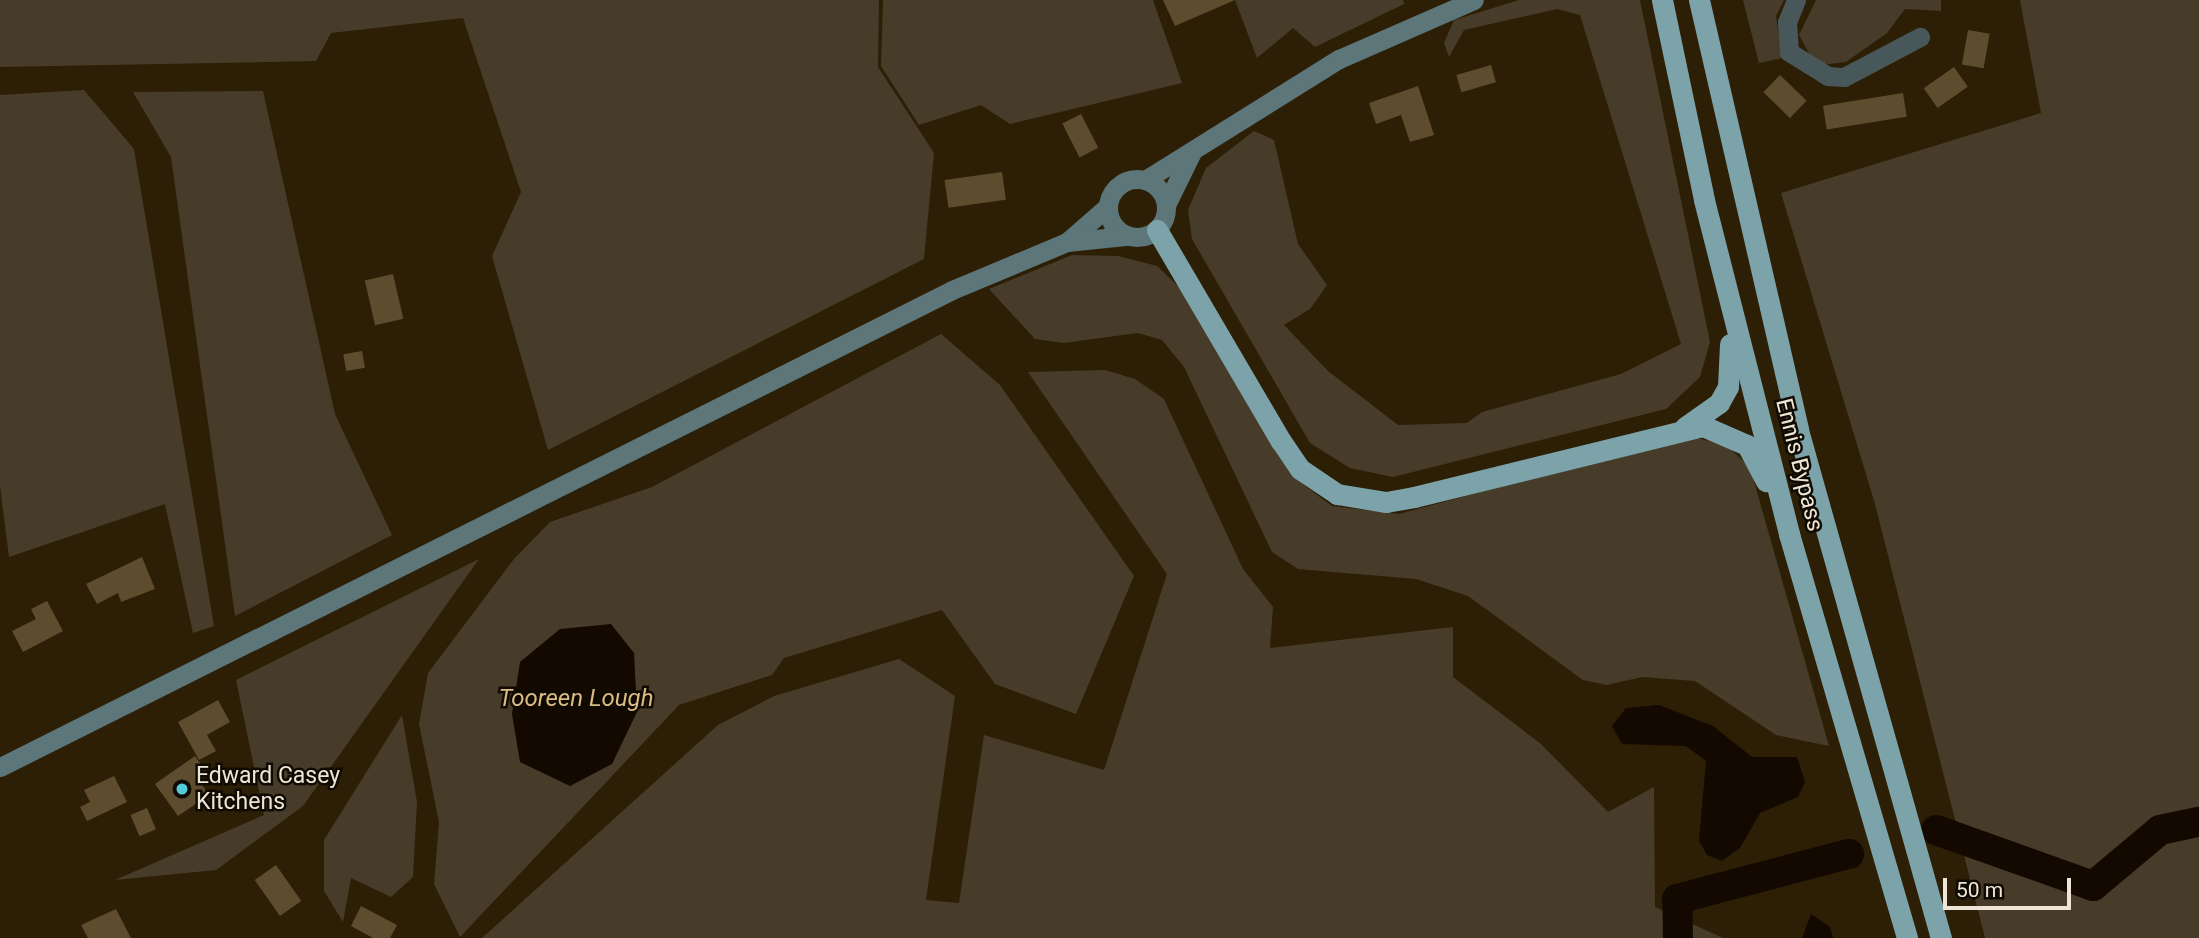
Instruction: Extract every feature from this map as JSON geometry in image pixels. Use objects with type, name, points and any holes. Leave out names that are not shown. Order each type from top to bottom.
[{"type":"highway","name":"Ennis Bypass","points":[[1662,0],[1704,201],[1789,534],[1907,938]]},
{"type":"highway","name":"Ennis Bypass","points":[[1699,0],[1798,430],[1941,938]]},
{"type":"highway","points":[[1685,426],[1719,402],[1733,367],[1704,201]]},
{"type":"highway","points":[[1157,230],[1300,469],[1337,495],[1386,502],[1414,497],[1685,426],[1715,429],[1747,446],[1789,534]]},
{"type":"main road","points":[[1068,242],[1107,207],[1118,185],[1145,180],[1339,59],[1474,0]]},
{"type":"main road","points":[[0,766],[952,290],[1068,242],[1157,230],[1166,205],[1193,152]]},
{"type":"main road","points":[[1145,180],[1166,205]]},
{"type":"main road","points":[[1107,207],[1125,236]]},
{"type":"street","points":[[1796,0],[1787,22],[1789,52],[1828,76],[1844,77],[1920,37]]},
{"type":"shaded area","points":[[0,0],[879,0],[878,67],[934,153],[924,259],[548,450],[492,256],[521,192],[463,18],[331,33],[316,61],[0,67]]},
{"type":"shaded area","points":[[883,0],[1153,0],[1182,83],[1010,124],[981,105],[919,125],[881,66]]},
{"type":"shaded area","points":[[1235,0],[1403,0],[1404,4],[1315,47],[1293,28],[1257,58]]},
{"type":"shaded area","points":[[1519,0],[1640,0],[1710,342],[1700,377],[1666,409],[1393,477],[1350,468],[1310,443],[1192,239],[1188,210],[1206,168],[1254,131],[1274,140],[1298,244],[1327,285],[1310,309],[1284,325],[1328,371],[1398,425],[1467,423],[1482,412],[1621,374],[1681,344],[1580,15],[1557,9],[1464,30],[1449,57],[1444,43],[1454,20]]},
{"type":"shaded area","points":[[1743,0],[1784,0],[1776,16],[1782,58],[1759,63]]},
{"type":"shaded area","points":[[1816,0],[1941,0],[1941,11],[1905,9],[1887,33],[1846,62],[1829,64],[1813,61],[1799,35]]},
{"type":"shaded area","points":[[2020,0],[2199,0],[2199,938],[1985,938],[1875,504],[1781,193],[2041,113]]},
{"type":"shaded area","points":[[84,90],[134,149],[214,626],[193,633],[165,504],[9,557],[0,486],[0,95]]},
{"type":"shaded area","points":[[263,91],[335,414],[392,535],[235,616],[171,157],[133,92]]},
{"type":"shaded area","points":[[1072,255],[1118,256],[1157,266],[1180,288],[1304,485],[1332,506],[1399,514],[1689,436],[1726,445],[1750,467],[1829,746],[1776,735],[1695,681],[1642,677],[1607,685],[1583,680],[1468,596],[1416,579],[1298,569],[1272,552],[1184,367],[1162,340],[1138,333],[1063,343],[1035,339],[989,289]]},
{"type":"shaded area","points":[[941,334],[1000,385],[1134,576],[1076,714],[995,684],[942,610],[784,658],[772,675],[679,705],[460,937],[434,884],[439,822],[419,724],[428,673],[514,559],[550,522],[652,487]]},
{"type":"shaded area","points":[[1105,370],[1135,379],[1164,399],[1243,569],[1273,607],[1270,648],[1453,627],[1453,677],[1541,744],[1608,812],[1654,787],[1655,907],[1723,938],[482,938],[718,725],[774,696],[899,659],[955,696],[926,900],[959,903],[984,735],[1104,770],[1167,574],[1028,372]]},
{"type":"shaded area","points":[[479,559],[303,806],[216,870],[115,880],[264,815],[236,680]]},
{"type":"shaded area","points":[[402,715],[417,802],[413,877],[391,897],[351,878],[343,922],[324,891],[324,840]]},
{"type":"water","name":"Tooreen Lough","points":[[611,624],[634,653],[637,712],[612,764],[570,786],[520,762],[512,714],[520,662],[560,629]]},
{"type":"water","points":[[1659,705],[1713,726],[1752,757],[1797,757],[1805,782],[1798,797],[1760,813],[1740,848],[1722,861],[1707,855],[1699,841],[1706,761],[1686,746],[1622,744],[1612,726],[1626,708]]},
{"type":"water","points":[[1811,914],[1830,927],[1833,938],[1802,938]]},
{"type":"building","points":[[1163,0],[1235,0],[1175,26]]},
{"type":"building","points":[[1968,30],[1990,34],[1984,68],[1962,64]]},
{"type":"building","points":[[1491,65],[1496,82],[1461,92],[1456,75]]},
{"type":"building","points":[[1954,67],[1968,87],[1937,108],[1924,88]]},
{"type":"building","points":[[1780,75],[1807,101],[1790,118],[1763,92]]},
{"type":"building","points":[[1418,86],[1434,135],[1410,142],[1401,115],[1376,124],[1369,103]]},
{"type":"building","points":[[1903,93],[1907,117],[1827,129],[1823,106]]},
{"type":"building","points":[[1081,114],[1098,148],[1080,157],[1062,124]]},
{"type":"building","points":[[1002,172],[1006,200],[948,208],[945,180]]},
{"type":"building","points":[[393,274],[403,319],[375,325],[365,281]]},
{"type":"building","points":[[362,351],[365,368],[346,371],[343,354]]},
{"type":"building","points":[[142,557],[155,589],[121,602],[118,593],[97,604],[86,584]]},
{"type":"building","points":[[47,601],[63,631],[23,652],[12,631],[36,619],[31,609]]},
{"type":"building","points":[[218,700],[230,722],[207,735],[216,751],[199,760],[178,722]]},
{"type":"building","name":"Edward Casey Kitchens","points":[[195,756],[208,774],[199,781],[209,795],[178,816],[155,784]]},
{"type":"building","points":[[114,776],[127,802],[87,821],[80,807],[90,802],[84,790]]},
{"type":"building","points":[[147,808],[156,829],[139,836],[130,815]]},
{"type":"building","points":[[276,865],[301,901],[280,916],[255,880]]},
{"type":"building","points":[[361,906],[397,925],[390,938],[373,938],[351,926]]},
{"type":"building","points":[[116,909],[131,938],[88,938],[81,925]]},
{"type":"waterway","points":[[1936,830],[2093,886],[2160,830],[2199,822]]},
{"type":"waterway","points":[[1678,938],[1677,899],[1849,854]]},
{"type":"place","name":"Edward Casey Kitchens","points":[[182,789]]}]
